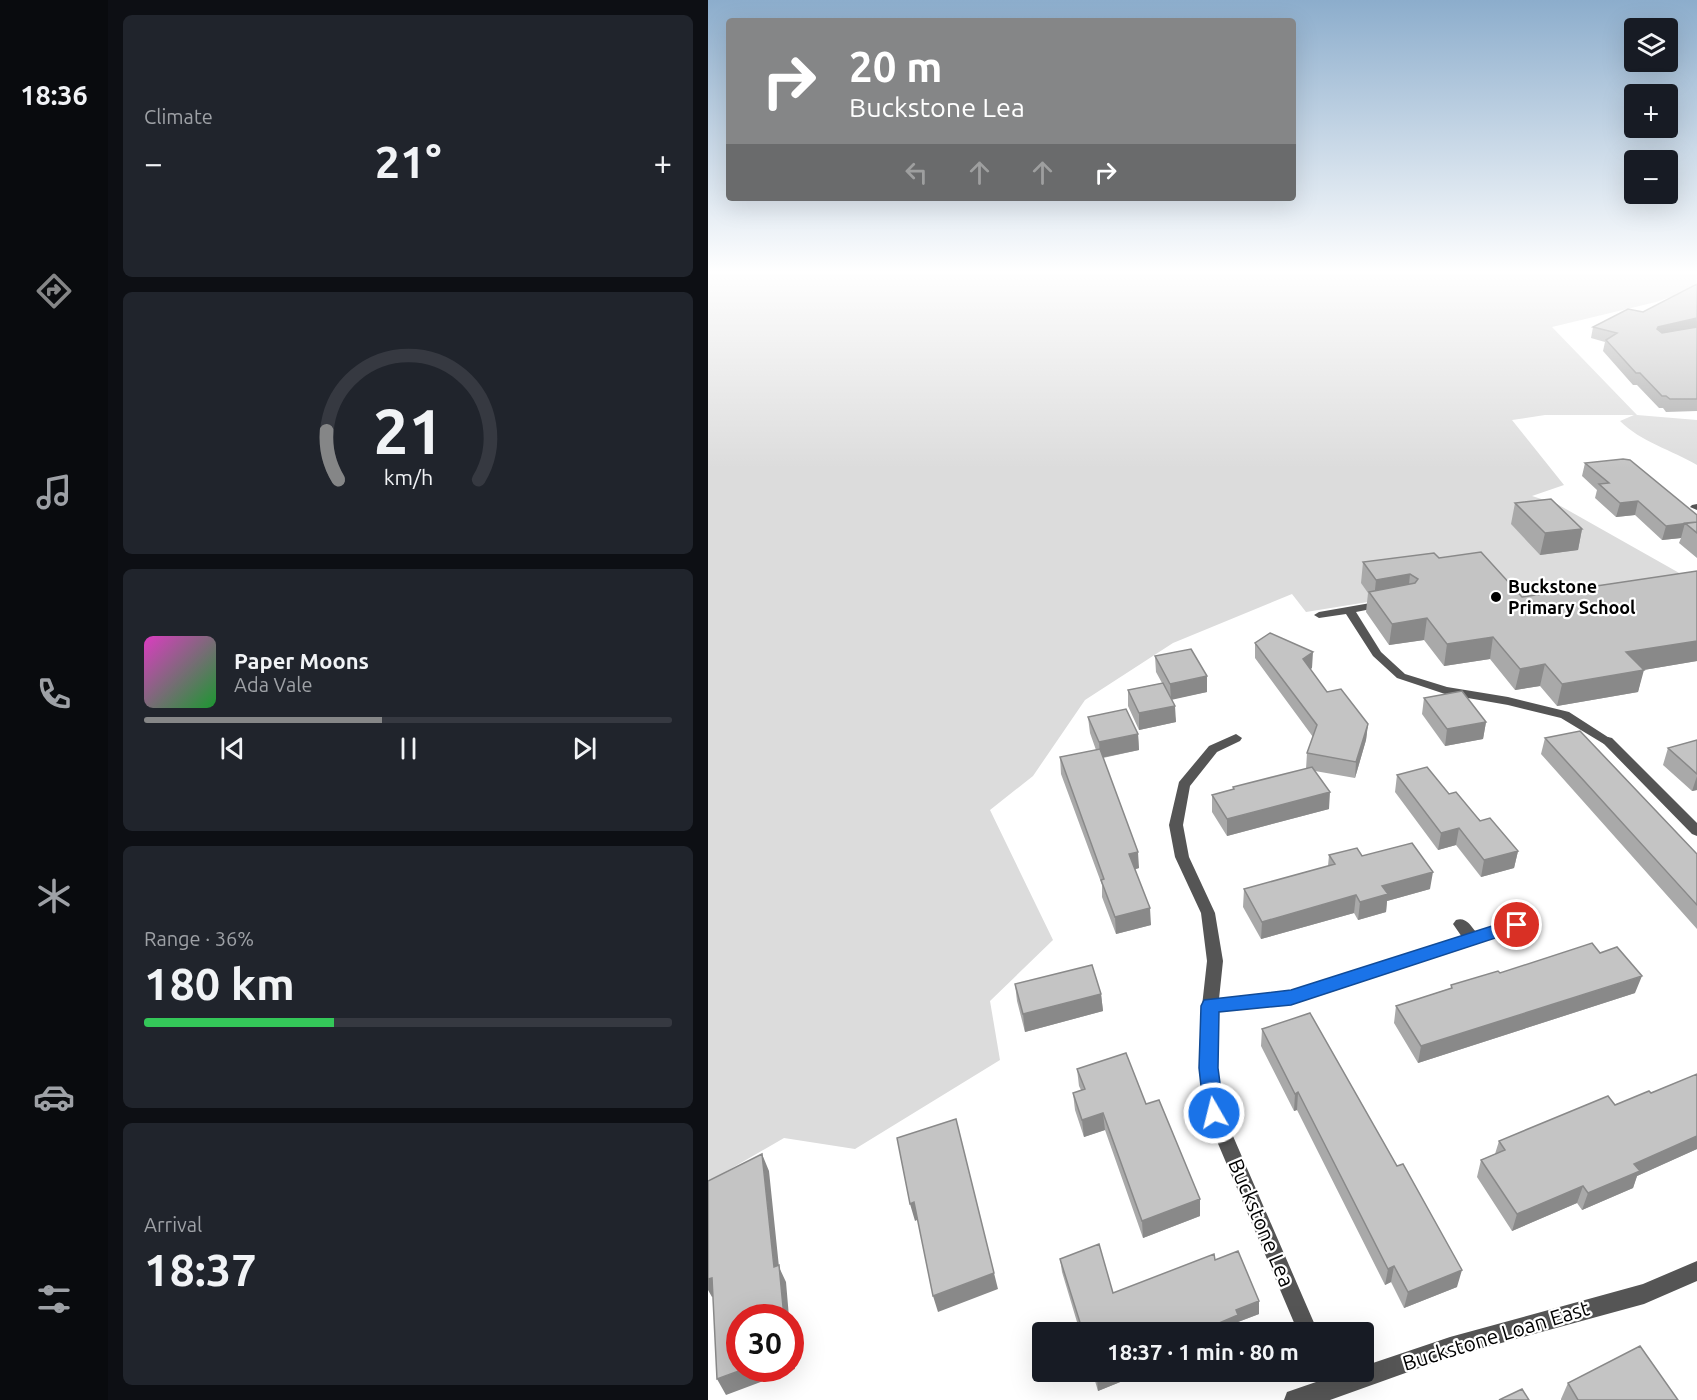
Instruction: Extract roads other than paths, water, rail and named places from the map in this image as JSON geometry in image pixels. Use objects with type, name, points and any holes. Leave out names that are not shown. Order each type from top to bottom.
[{"type":"street","points":[[1318,615],[1396,602]]},
{"type":"street","points":[[1348,610],[1377,654],[1401,676],[1446,690],[1508,701],[1565,715],[1608,741],[1697,831]]},
{"type":"street","name":"Buckstone Lea","points":[[1236,738],[1213,749],[1184,785],[1176,825],[1182,857],[1208,913],[1215,961],[1210,1006],[1208,1068],[1214,1113],[1304,1322]]},
{"type":"street","points":[[1461,924],[1473,939]]},
{"type":"street","points":[[1210,1006],[1291,998],[1517,925]]},
{"type":"street","name":"Buckstone Loan East","points":[[1374,1367],[1644,1294],[1697,1272]]},
{"type":"street","name":"Buckstone Loan East","points":[[1295,1400],[1323,1382]]},
{"type":"place","name":"Buckstone Primary School","points":[[1496,597]]}]
